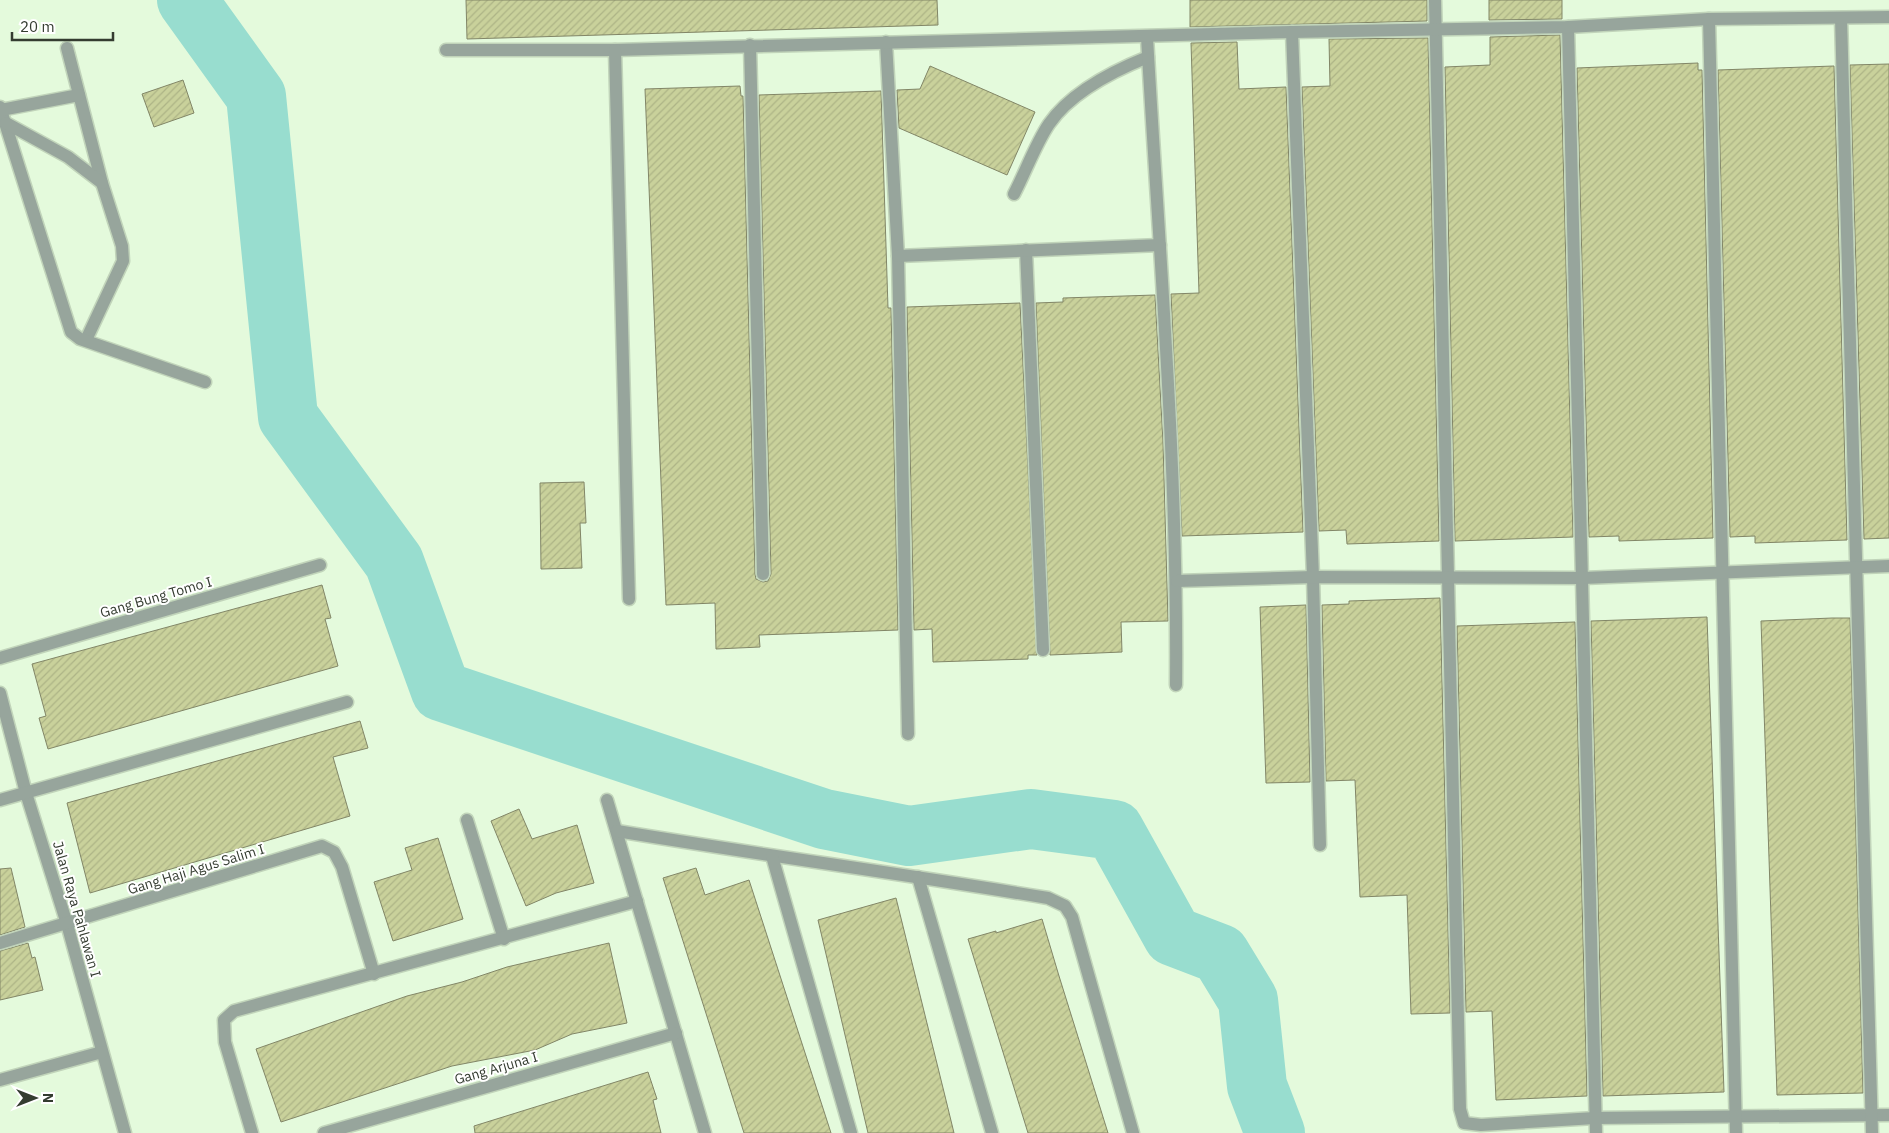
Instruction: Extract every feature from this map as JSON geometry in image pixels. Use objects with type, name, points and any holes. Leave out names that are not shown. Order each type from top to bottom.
[{"type":"street","points":[[1435,0],[1460,1109],[1464,1123],[1481,1125],[1595,1118],[1889,1115]]},
{"type":"street","points":[[446,50],[615,50],[1568,26],[1709,19],[1889,17]]},
{"type":"street","points":[[1841,18],[1858,567],[1872,1133]]},
{"type":"street","points":[[1709,19],[1736,1133]]},
{"type":"street","points":[[1568,26],[1596,1133]]},
{"type":"street","points":[[1292,32],[1313,577],[1320,845]]},
{"type":"street","points":[[1146,36],[1160,245],[1177,581],[1176,685]]},
{"type":"street","points":[[886,42],[898,256],[908,734]]},
{"type":"street","points":[[750,46],[763,574]]},
{"type":"street","points":[[67,48],[102,183],[122,246],[123,261],[86,340]]},
{"type":"street","points":[[615,50],[629,599]]},
{"type":"street","points":[[1014,194],[1048,125],[1064,107],[1121,68],[1148,57]]},
{"type":"street","points":[[79,95],[0,108],[5,134],[71,332],[80,339],[206,382]]},
{"type":"street","points":[[5,134],[68,157],[102,183]]},
{"type":"street","points":[[898,256],[1160,245]]},
{"type":"street","points":[[1026,250],[1044,650]]},
{"type":"street","name":"Gang Bung Tomo I","points":[[0,658],[320,565]]},
{"type":"street","points":[[1177,581],[1313,577],[1583,578],[1889,566]]},
{"type":"street","name":"Jalan Raya Pahlawan I","points":[[0,693],[26,793],[67,924],[125,1133]]},
{"type":"street","points":[[0,800],[347,702]]},
{"type":"street","points":[[607,800],[705,1133]]},
{"type":"street","points":[[467,820],[504,939]]},
{"type":"street","points":[[617,831],[772,856],[918,876],[1048,898],[1065,906],[1072,917],[1133,1133]]},
{"type":"street","name":"Gang Haji Agus Salim I","points":[[0,942],[67,924],[322,846],[334,852],[342,866],[374,974]]},
{"type":"street","points":[[772,856],[851,1133]]},
{"type":"street","points":[[918,876],[992,1133]]},
{"type":"street","points":[[252,1133],[226,1042],[224,1020],[234,1012],[637,901]]},
{"type":"street","name":"Gang Arjuna I","points":[[324,1133],[676,1033]]},
{"type":"street","points":[[0,1080],[102,1052]]},
{"type":"building","points":[[466,0],[937,0],[938,25],[467,39]]},
{"type":"building","points":[[1190,0],[1427,0],[1427,21],[1190,27]]},
{"type":"building","points":[[1489,0],[1562,0],[1562,19],[1489,20]]},
{"type":"building","points":[[1560,35],[1573,537],[1455,541],[1445,67],[1490,65],[1490,37]]},
{"type":"building","points":[[1428,38],[1439,541],[1347,544],[1346,530],[1319,531],[1302,87],[1330,86],[1329,39]]},
{"type":"building","points":[[1237,42],[1239,89],[1286,87],[1303,532],[1182,536],[1171,294],[1199,293],[1191,43]]},
{"type":"building","points":[[1698,63],[1698,70],[1702,70],[1713,538],[1619,541],[1619,536],[1589,537],[1577,68]]},
{"type":"building","points":[[1889,64],[1889,538],[1864,539],[1850,65]]},
{"type":"building","points":[[930,66],[1035,112],[1007,175],[899,128],[897,90],[920,89]]},
{"type":"building","points":[[1834,66],[1847,540],[1755,543],[1755,536],[1730,537],[1718,70]]},
{"type":"building","points":[[183,80],[194,113],[154,127],[142,94]]},
{"type":"building","points":[[740,86],[741,96],[743,96],[755,574],[756,579],[763,582],[768,581],[771,574],[759,95],[881,91],[888,308],[891,308],[898,630],[759,635],[760,647],[716,649],[715,603],[666,605],[645,89]]},
{"type":"building","points":[[1155,295],[1163,442],[1168,621],[1121,622],[1122,652],[1050,655],[1036,303],[1063,302],[1063,298]]},
{"type":"building","points":[[1020,303],[1037,655],[1028,655],[1028,659],[933,662],[932,629],[914,630],[907,307]]},
{"type":"building","points":[[584,482],[586,523],[580,523],[582,568],[541,569],[540,483]]},
{"type":"building","points":[[322,585],[331,618],[325,619],[338,666],[48,749],[39,718],[46,716],[32,664]]},
{"type":"building","points":[[1440,598],[1450,1013],[1411,1014],[1407,895],[1360,897],[1355,780],[1326,781],[1322,605],[1349,604],[1349,601]]},
{"type":"building","points":[[1306,605],[1310,782],[1266,783],[1260,607]]},
{"type":"building","points":[[1707,617],[1724,1092],[1603,1096],[1591,621]]},
{"type":"building","points":[[1850,618],[1863,1093],[1777,1095],[1761,621]]},
{"type":"building","points":[[1575,622],[1587,1096],[1496,1100],[1492,1011],[1466,1012],[1457,626]]},
{"type":"building","points":[[360,721],[368,748],[333,757],[350,816],[90,893],[67,803]]},
{"type":"building","points":[[519,809],[532,839],[577,825],[594,883],[556,893],[526,906],[491,821]]},
{"type":"building","points":[[438,838],[463,919],[393,941],[374,882],[412,870],[405,848]]},
{"type":"building","points":[[11,868],[25,927],[0,935],[0,869]]},
{"type":"building","points":[[696,868],[705,895],[749,880],[831,1133],[744,1133],[663,878]]},
{"type":"building","points":[[896,898],[954,1133],[868,1133],[818,920]]},
{"type":"building","points":[[1042,919],[1108,1133],[1028,1133],[968,939],[996,931],[996,933]]},
{"type":"building","points":[[28,943],[32,958],[35,957],[43,990],[0,1000],[0,951]]},
{"type":"building","points":[[609,943],[627,1023],[572,1034],[535,1050],[452,1066],[281,1122],[256,1049],[407,996],[462,982],[507,967]]},
{"type":"building","points":[[648,1072],[657,1099],[653,1100],[661,1133],[475,1133],[474,1126]]},
{"type":"waterway","points":[[187,0],[256,96],[288,417],[394,562],[441,691],[824,819],[909,836],[1031,819],[1114,830],[1173,936],[1220,954],[1248,1000],[1257,1086],[1275,1133]]}]
